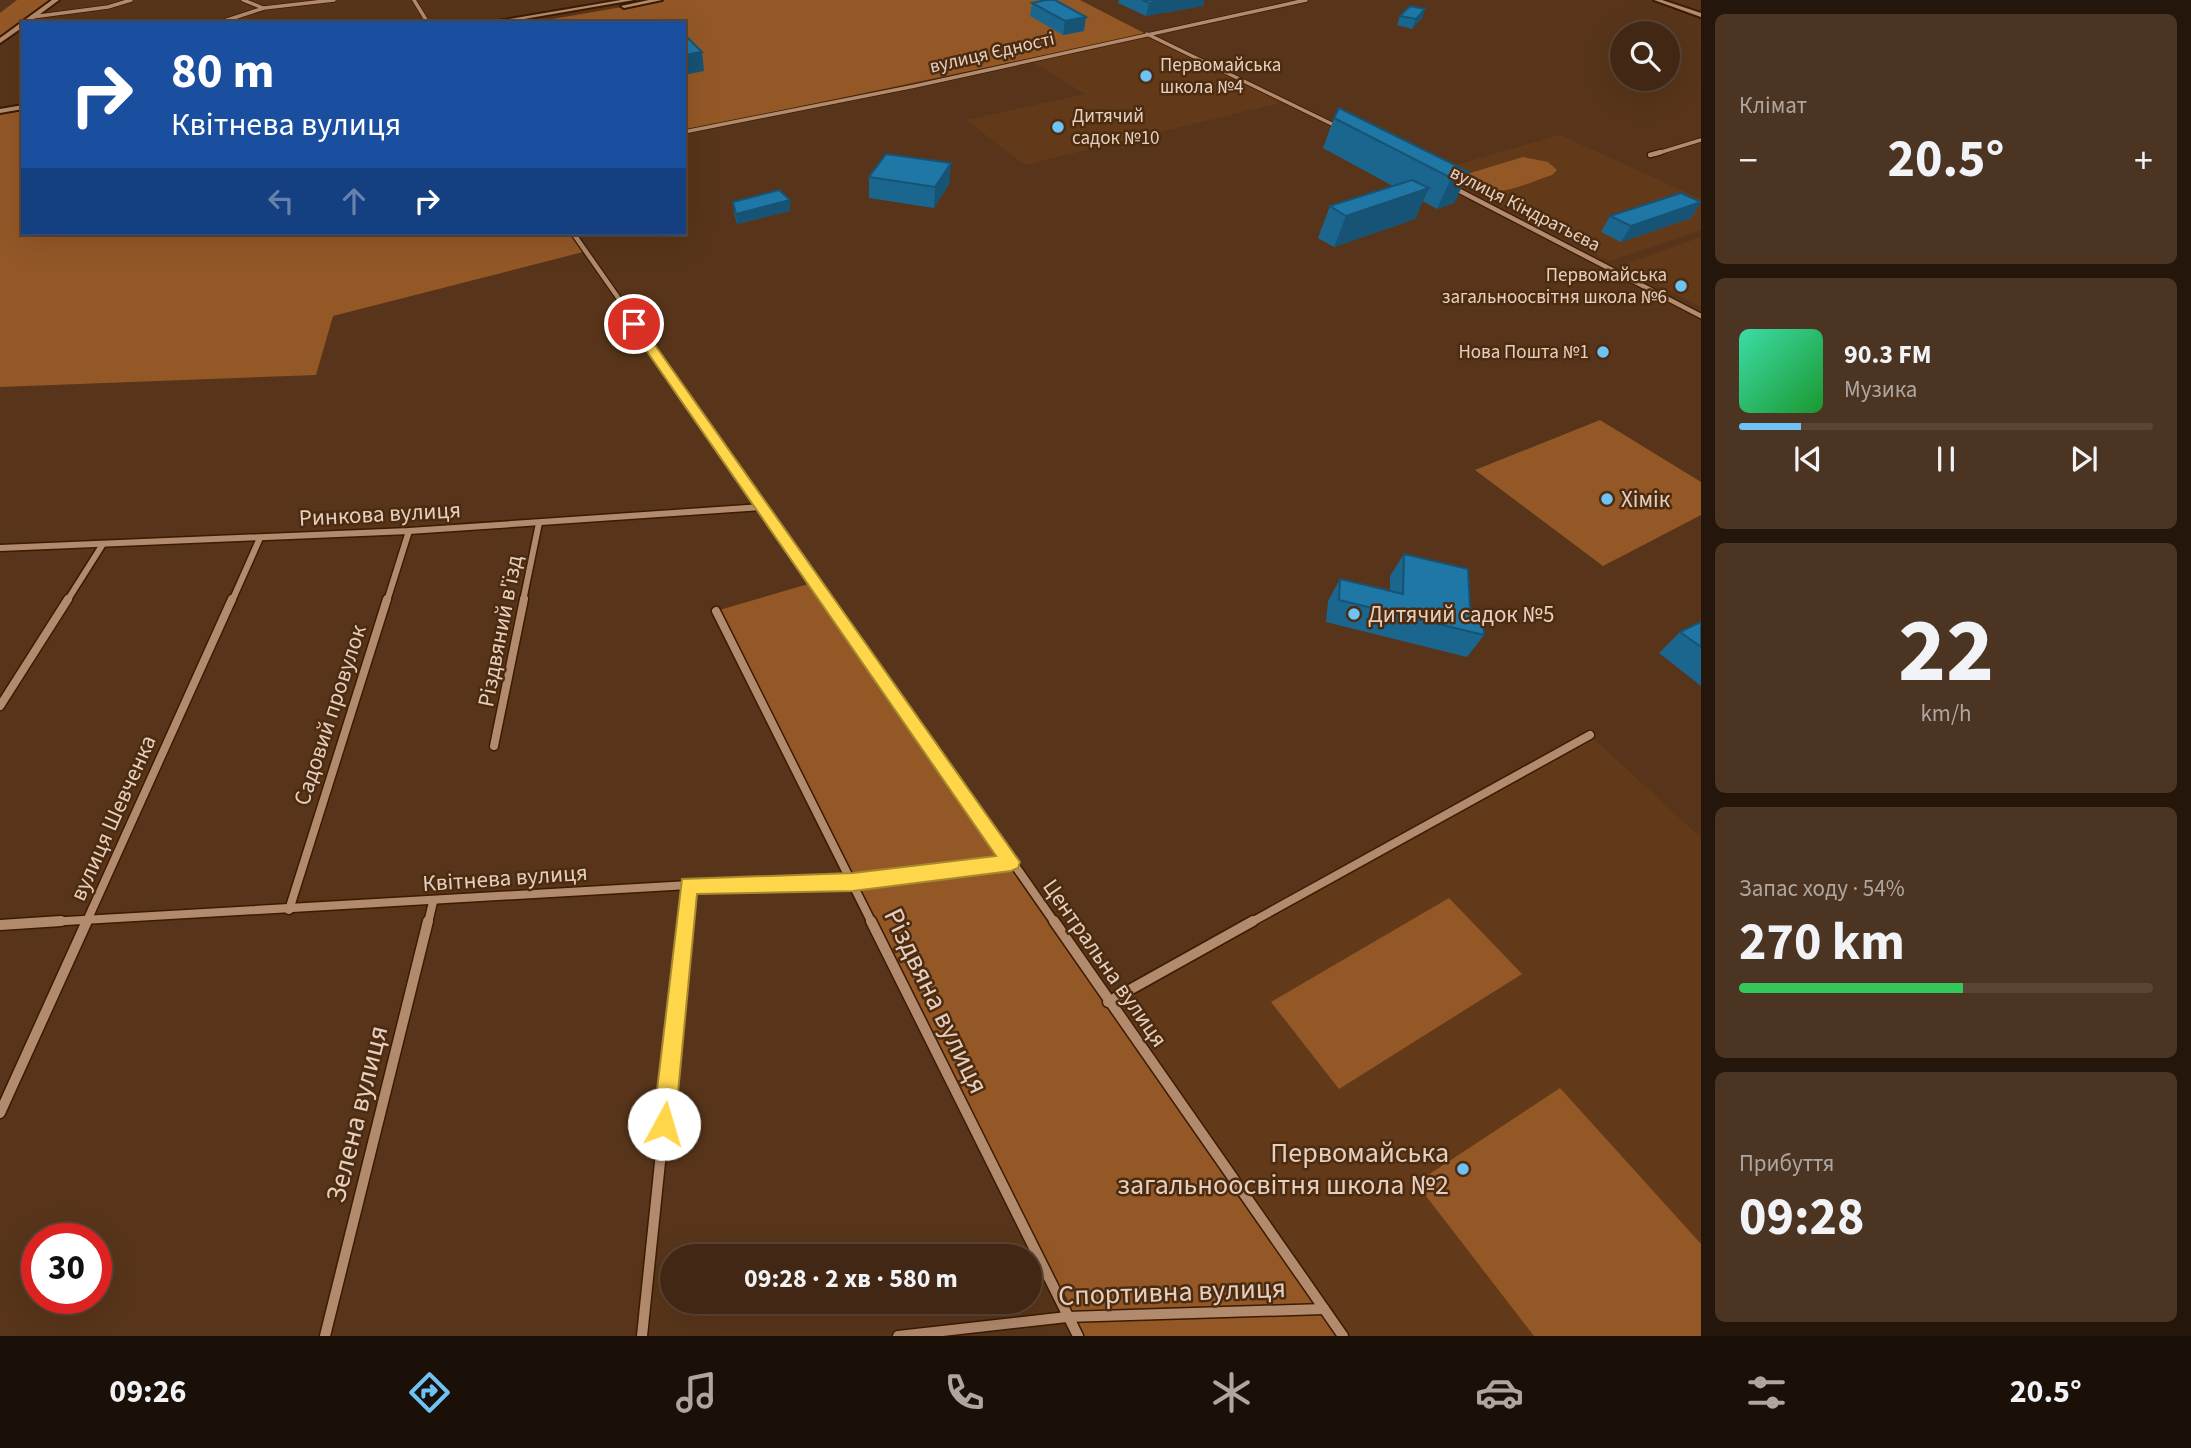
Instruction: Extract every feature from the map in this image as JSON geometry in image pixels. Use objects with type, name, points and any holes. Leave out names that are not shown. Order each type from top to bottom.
[{"type":"street","points":[[27,21],[56,0]]},
{"type":"street","points":[[32,17],[108,7],[131,0]]},
{"type":"street","points":[[243,0],[264,8]]},
{"type":"street","points":[[224,21],[264,8],[334,0]]},
{"type":"street","points":[[414,0],[427,21]]},
{"type":"street","points":[[501,21],[631,0]]},
{"type":"street","points":[[538,21],[659,0]]},
{"type":"street","name":"вулиця Єдності","points":[[686,132],[915,86],[1306,0]]},
{"type":"street","points":[[1657,0],[1701,15]]},
{"type":"street","points":[[1674,0],[1701,9]]},
{"type":"street","points":[[0,41],[21,25]]},
{"type":"street","points":[[1146,34],[1348,133]]},
{"type":"street","points":[[0,102],[21,99]]},
{"type":"street","points":[[0,111],[21,107]]},
{"type":"street","points":[[1650,155],[1701,140]]},
{"type":"street","name":"вулиця Кіндратьєва","points":[[1444,183],[1701,316]]},
{"type":"street","name":"Центральна вулиця","points":[[574,235],[1343,1336]]},
{"type":"street","name":"Ринкова вулиця","points":[[0,548],[409,531],[762,507]]},
{"type":"street","name":"Різдвяний в'їзд","points":[[494,746],[539,523]]},
{"type":"street","name":"Садовий провулок","points":[[289,910],[409,531]]},
{"type":"street","name":"вулиця Шевченка","points":[[0,1113],[260,538]]},
{"type":"street","points":[[0,706],[103,544]]},
{"type":"street","name":"Різдвяна вулиця","points":[[716,611],[1078,1336]]},
{"type":"street","points":[[1108,1002],[1590,735]]},
{"type":"street","name":"Квітнева вулиця","points":[[0,925],[689,886],[853,882],[1011,862]]},
{"type":"street","points":[[642,1336],[689,886]]},
{"type":"street","name":"Зелена вулиця","points":[[325,1336],[433,902]]},
{"type":"street","name":"Спортивна вулиця","points":[[898,1336],[1068,1317],[1324,1309]]},
{"type":"shaded area","points":[[17,0],[56,0],[27,21],[21,21],[21,26],[0,41],[0,13]]},
{"type":"shaded area","points":[[663,0],[1080,0],[1146,34],[686,131],[686,21],[541,21]]},
{"type":"shaded area","name":"Первомайська школа №4","points":[[1146,34],[1287,101],[1025,165],[966,120],[1085,94],[1028,59]]},
{"type":"shaded area","points":[[21,111],[21,235],[572,235],[583,252],[333,316],[316,375],[0,387],[0,114]]},
{"type":"shaded area","points":[[1560,135],[1701,199],[1701,230],[1610,261],[1435,171]]},
{"type":"shaded area","points":[[1523,157],[1548,162],[1557,170],[1552,175],[1530,183],[1495,192],[1472,188],[1462,182],[1467,174]]},
{"type":"shaded area","name":"Первомайська загальноосвітня школа №6","points":[[1701,237],[1701,307],[1621,266]]},
{"type":"shaded area","name":"Хімік","points":[[1600,420],[1701,482],[1701,515],[1603,566],[1475,470]]},
{"type":"shaded area","points":[[815,582],[1343,1336],[1078,1336],[1042,1264],[1042,1244],[1032,1244],[716,611]]},
{"type":"shaded area","name":"Первомайська загальноосвітня школа №2","points":[[1590,735],[1701,838],[1701,1336],[1342,1336],[1108,1002]]},
{"type":"shaded area","points":[[1449,898],[1522,974],[1339,1089],[1271,1002]]},
{"type":"shaded area","points":[[1560,1088],[1701,1244],[1701,1336],[1534,1336],[1416,1183]]},
{"type":"building","points":[[1055,0],[1086,17],[1065,21],[1032,3]]},
{"type":"building","points":[[1142,0],[1165,0],[1149,3]]},
{"type":"building","points":[[1410,6],[1425,9],[1416,19],[1400,16]]},
{"type":"building","points":[[686,36],[702,52],[686,55]]},
{"type":"building","points":[[1339,108],[1469,172],[1451,178],[1334,118]]},
{"type":"building","points":[[886,154],[951,163],[935,187],[869,177]]},
{"type":"building","points":[[1412,180],[1429,188],[1346,216],[1330,206]]},
{"type":"building","points":[[779,190],[790,200],[736,214],[733,202]]},
{"type":"building","points":[[1681,193],[1701,202],[1631,226],[1610,216]]},
{"type":"building","points":[[1404,554],[1468,569],[1470,609],[1483,612],[1484,635],[1339,600],[1340,579],[1403,594]]},
{"type":"building","points":[[1701,622],[1701,647],[1680,632]]},
{"type":"place","name":"Первомайська школа №4","points":[[1146,76]]},
{"type":"place","name":"Дитячий садок №10","points":[[1058,127]]},
{"type":"place","name":"Первомайська загальноосвітня школа №6","points":[[1681,286]]},
{"type":"place","name":"Нова Пошта №1","points":[[1603,352]]},
{"type":"place","name":"Хімік","points":[[1607,499]]},
{"type":"place","name":"Дитячий садок №5","points":[[1354,614]]},
{"type":"place","name":"Первомайська загальноосвітня школа №2","points":[[1463,1169]]},
{"type":"route","points":[[634,324],[1011,862],[853,882],[689,886],[664,1124]]}]
